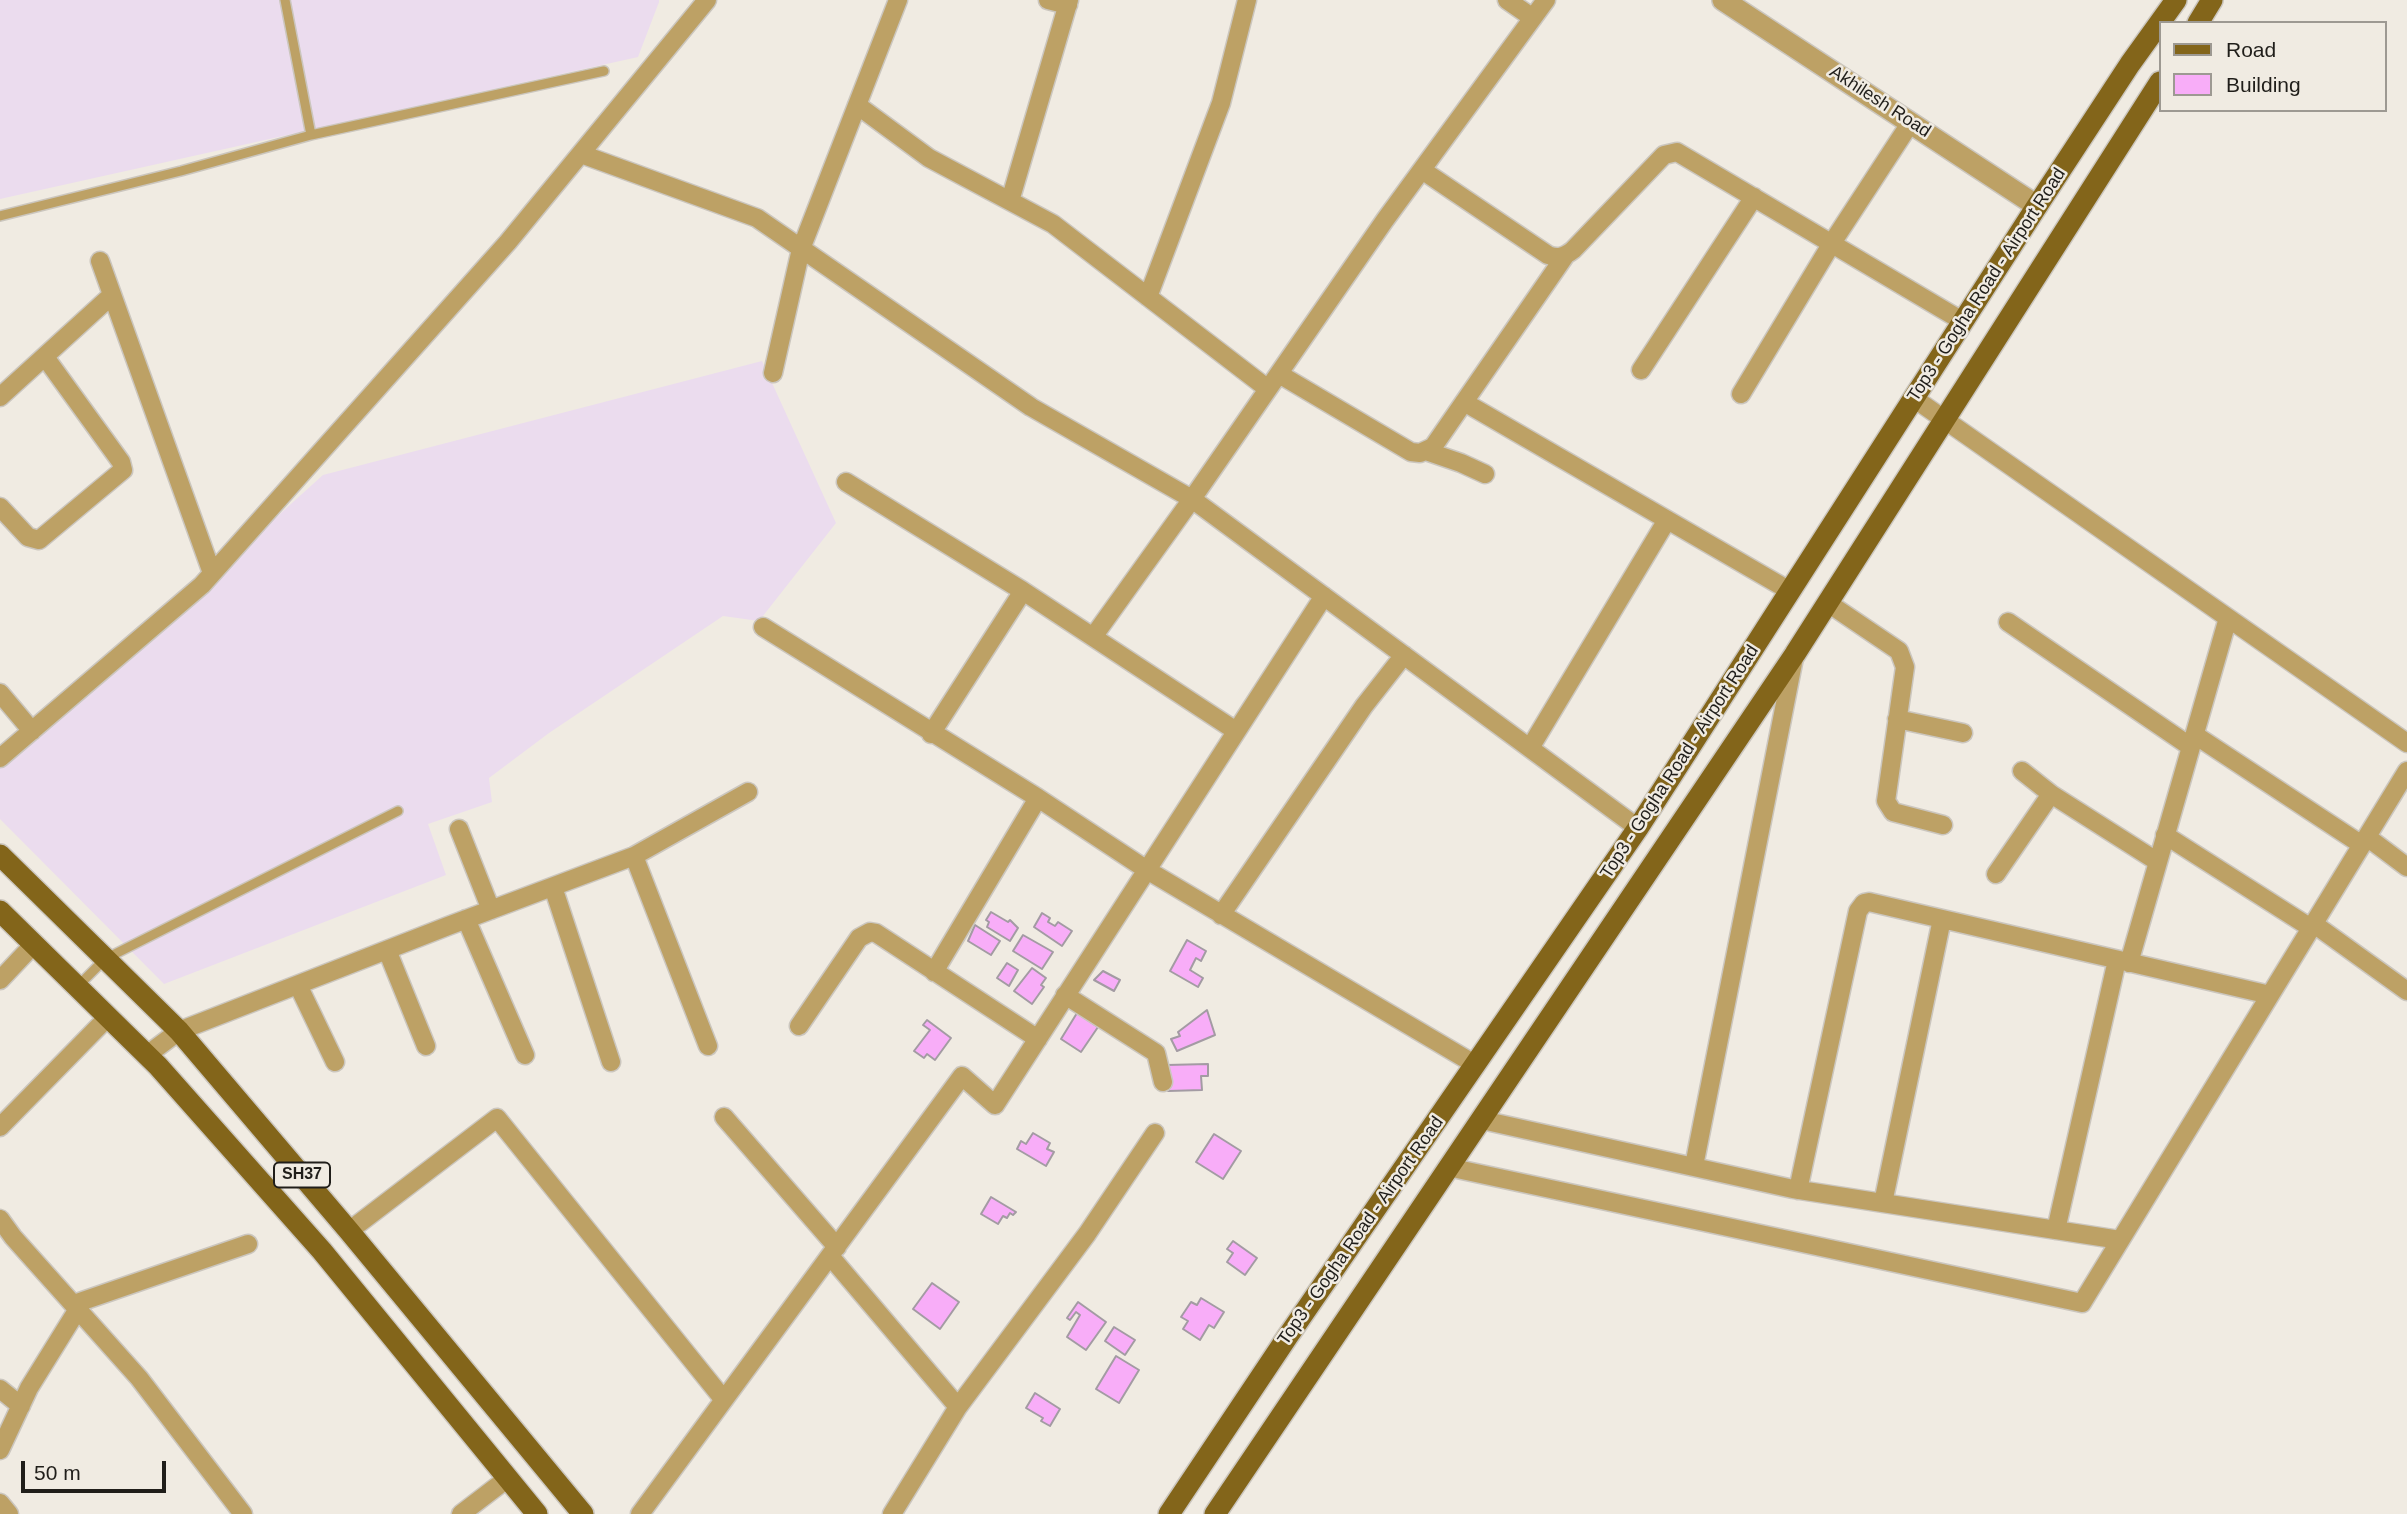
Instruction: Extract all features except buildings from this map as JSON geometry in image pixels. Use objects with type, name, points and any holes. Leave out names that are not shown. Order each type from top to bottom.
[{"type":"main road","points":[[2199,21],[2212,0]]},
{"type":"main road","name":"Top3 - Gogha Road - Airport Road","points":[[2158,21],[2171,2]]},
{"type":"main road","name":"Top3 - Gogha Road - Airport Road","points":[[1169,1514],[1311,1303],[1639,828],[2158,22]]},
{"type":"main road","name":"Top3 - Gogha Road - Airport Road","points":[[1215,1514],[1795,654],[2158,85]]},
{"type":"main road","name":"SH37","points":[[0,855],[179,1031],[583,1514]]},
{"type":"main road","name":"SH37","points":[[0,911],[147,1055],[322,1251],[537,1514]]},
{"type":"street","points":[[0,758],[202,585],[508,242],[707,0]]},
{"type":"street","points":[[773,373],[801,248],[898,0]]},
{"type":"street","points":[[1010,201],[1068,2],[1048,0]]},
{"type":"street","points":[[1148,297],[1221,103],[1247,0]]},
{"type":"street","points":[[1507,0],[1533,18]]},
{"type":"street","points":[[1093,637],[1422,170],[1546,0]]},
{"type":"street","name":"Akhilesh Road","points":[[1723,0],[2037,206]]},
{"type":"street","points":[[857,105],[929,158],[1053,224],[1148,297],[1273,382],[1411,452],[1426,452],[1485,474]]},
{"type":"street","points":[[1741,394],[1832,243],[1911,122]]},
{"type":"street","points":[[1426,452],[1433,447],[1565,256],[1670,152],[1684,155],[1964,322]]},
{"type":"street","points":[[581,154],[757,218],[1031,407],[1192,499],[1639,828]]},
{"type":"street","points":[[1422,170],[1548,255],[1556,258],[1565,256]]},
{"type":"street","points":[[1641,370],[1754,197]]},
{"type":"street","points":[[100,261],[212,573]]},
{"type":"street","points":[[0,397],[112,296]]},
{"type":"street","points":[[0,508],[28,537],[39,540],[123,470],[121,462],[45,357]]},
{"type":"street","points":[[1915,399],[2407,743]]},
{"type":"street","points":[[1464,402],[1790,591]]},
{"type":"street","points":[[846,482],[1023,591],[1236,731]]},
{"type":"street","points":[[1530,748],[1667,520]]},
{"type":"street","points":[[932,734],[1023,591]]},
{"type":"street","points":[[640,1514],[962,1076],[995,1105],[1324,596]]},
{"type":"street","points":[[1828,603],[1899,651],[1905,667],[1886,802],[1888,808],[1893,812],[1943,825]]},
{"type":"street","points":[[2056,1230],[2123,961],[2158,862],[2228,618]]},
{"type":"street","points":[[2008,622],[2193,741],[2407,867]]},
{"type":"street","points":[[763,627],[1038,798],[1147,870],[1476,1065]]},
{"type":"street","points":[[1694,1166],[1795,654]]},
{"type":"street","points":[[1221,915],[1364,706],[1404,655]]},
{"type":"street","points":[[0,693],[32,731]]},
{"type":"street","points":[[1898,719],[1963,733]]},
{"type":"street","points":[[2022,771],[2051,794],[2158,862]]},
{"type":"street","points":[[1448,1167],[2082,1303],[2407,771]]},
{"type":"street","points":[[147,1055],[179,1031],[634,856],[748,792]]},
{"type":"street","points":[[1996,874],[2051,794]]},
{"type":"street","points":[[934,972],[1038,798]]},
{"type":"street","points":[[459,829],[491,910]]},
{"type":"street","points":[[2165,835],[2312,926],[2407,991]]},
{"type":"street","points":[[634,856],[708,1046]]},
{"type":"street","points":[[552,887],[611,1062]]},
{"type":"street","points":[[1798,1190],[1860,906],[1869,902],[2270,995]]},
{"type":"street","points":[[466,919],[525,1055]]},
{"type":"street","points":[[1883,1203],[1942,919]]},
{"type":"street","points":[[799,1026],[864,934],[876,933],[1038,1039]]},
{"type":"street","points":[[0,980],[34,944]]},
{"type":"street","points":[[387,950],[426,1046]]},
{"type":"street","points":[[298,985],[335,1062]]},
{"type":"street","points":[[1065,995],[1156,1053],[1163,1082]]},
{"type":"street","points":[[0,1127],[108,1017]]},
{"type":"street","points":[[723,1117],[958,1407]]},
{"type":"street","points":[[349,1231],[497,1118],[724,1400]]},
{"type":"street","points":[[1482,1119],[1798,1190],[2120,1240]]},
{"type":"street","points":[[892,1514],[958,1407],[1087,1234],[1155,1133]]},
{"type":"street","points":[[0,1219],[139,1378],[243,1514]]},
{"type":"street","points":[[0,1450],[29,1388],[76,1306],[248,1244]]},
{"type":"street","points":[[0,1389],[21,1406]]},
{"type":"street","points":[[461,1514],[508,1478]]},
{"type":"street","points":[[0,1503],[9,1514]]},
{"type":"lane","points":[[285,0],[311,135]]},
{"type":"lane","points":[[0,216],[311,135],[604,71]]},
{"type":"lane","points":[[78,987],[105,959],[397,811]]},
{"type":"shaded area","points":[[0,0],[659,2],[638,57],[0,199]]},
{"type":"shaded area","points":[[762,361],[836,523],[759,621],[723,616],[549,733],[489,778],[492,802],[428,824],[446,875],[164,984],[0,819],[0,767],[323,475]]}]
